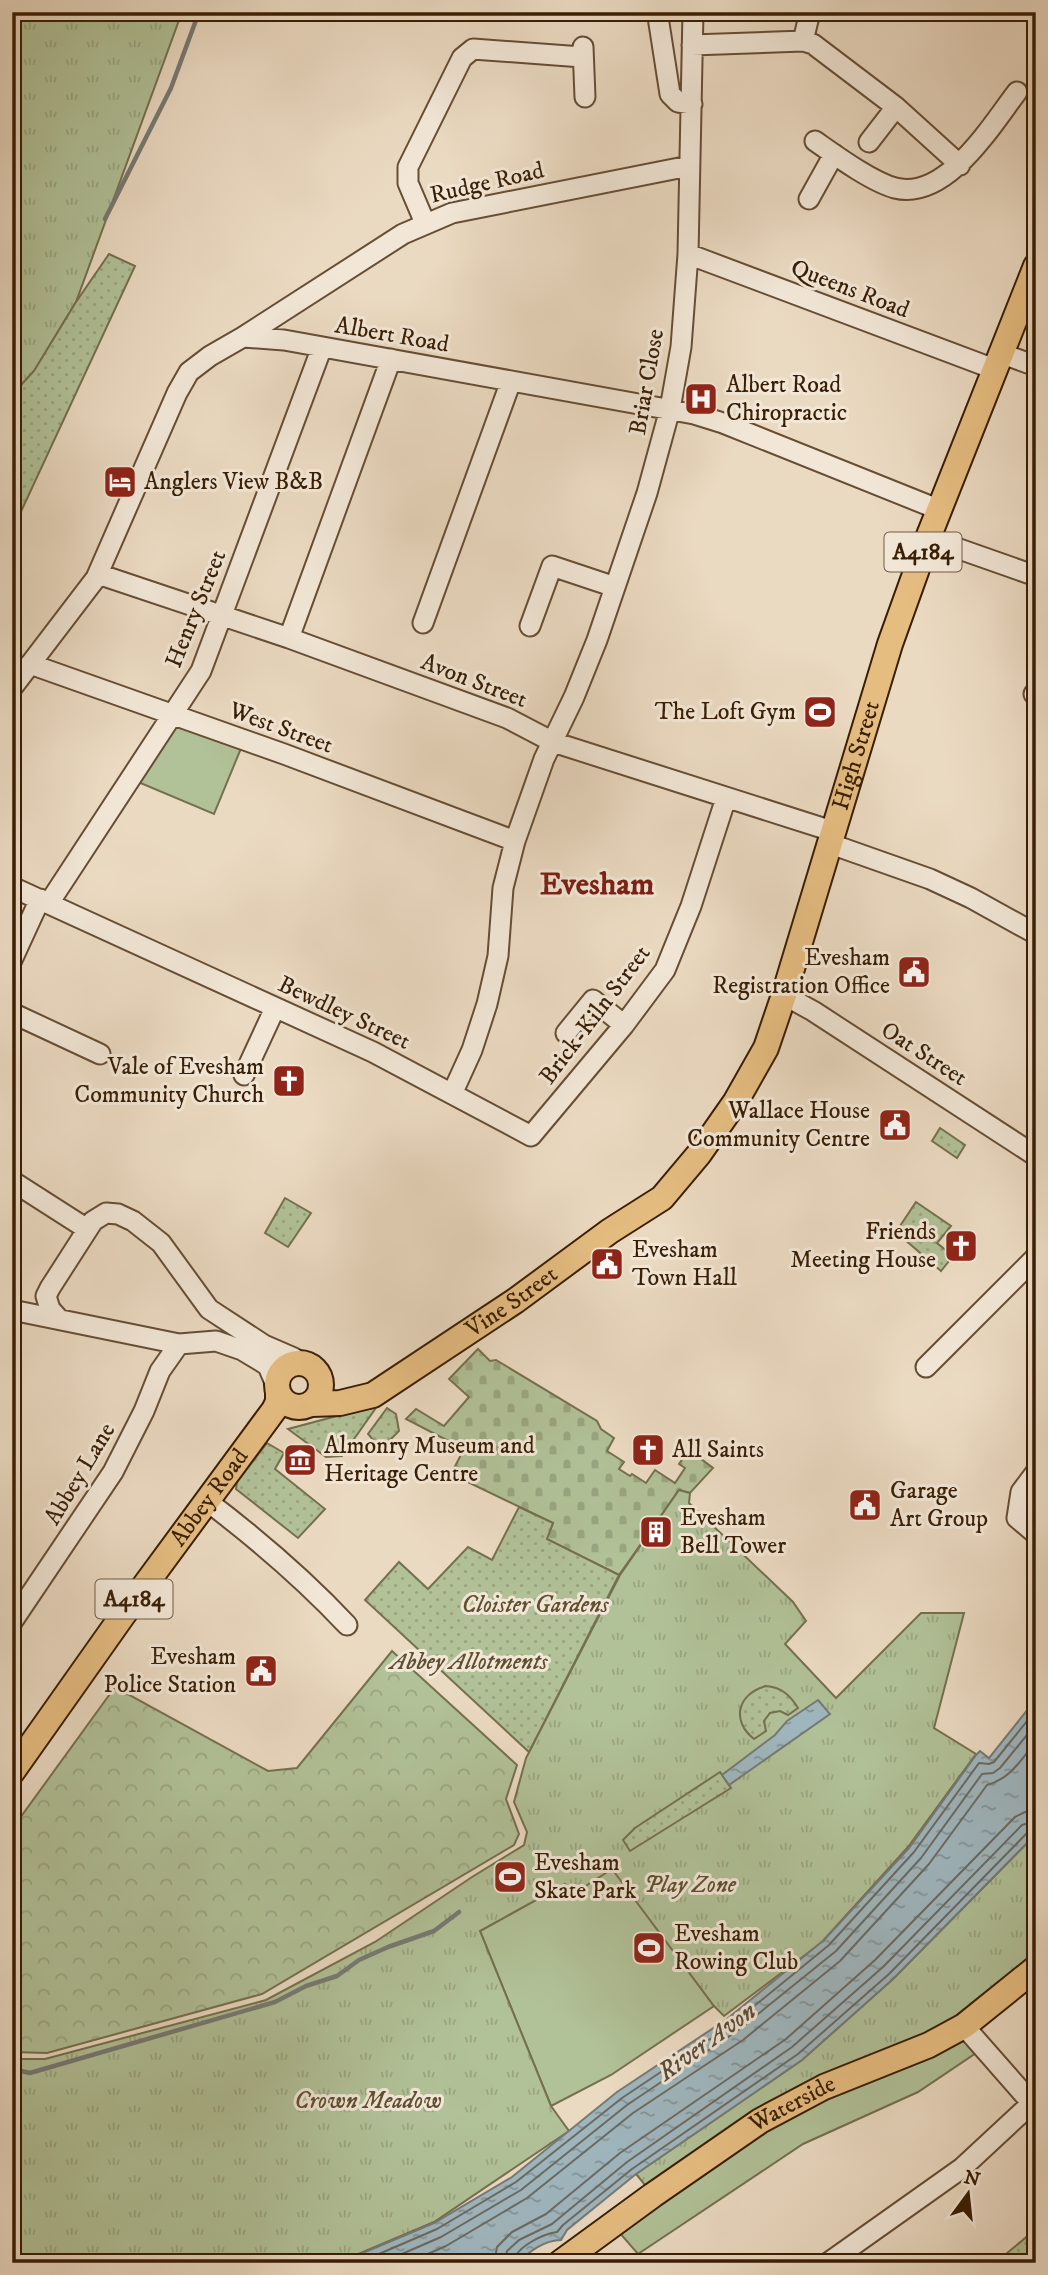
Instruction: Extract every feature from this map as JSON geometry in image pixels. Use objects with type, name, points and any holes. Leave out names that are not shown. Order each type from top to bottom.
[{"type":"main road","name":"High Street","points":[[635,1216],[662,1198],[699,1154],[736,1101],[765,1048],[784,995],[890,644],[928,538],[1036,266]]},
{"type":"main road","name":"Vine Street","points":[[307,1406],[357,1401],[373,1395],[515,1301],[610,1231],[635,1216]]},
{"type":"main road","name":"A4184","points":[[277,1389],[284,1368],[295,1363],[306,1364],[318,1373]]},
{"type":"main road","name":"Vine Street","points":[[318,1373],[330,1381],[351,1387],[388,1384]]},
{"type":"main road","points":[[277,1389],[285,1403],[307,1406],[320,1391],[318,1373]]},
{"type":"main road","name":"Abbey Road","points":[[12,1772],[123,1615],[274,1410],[278,1402],[277,1389]]},
{"type":"main road","name":"Abbey Road","points":[[259,1429],[291,1416],[307,1406]]},
{"type":"main road","name":"Waterside","points":[[560,2263],[653,2194],[760,2121],[824,2087],[929,2045],[964,2026],[1036,1968]]},
{"type":"street","points":[[654,12],[657,16],[670,94],[678,102],[692,104]]},
{"type":"street","name":"Briar Close","points":[[452,1094],[472,1050],[487,1004],[498,956],[503,888],[515,841],[544,759],[597,640],[647,494],[670,409],[681,347],[688,254],[693,12]]},
{"type":"street","points":[[803,41],[810,12]]},
{"type":"street","points":[[692,45],[803,41],[813,44],[895,107],[960,165]]},
{"type":"street","points":[[425,223],[408,183],[408,167],[462,58],[473,49],[583,51],[585,96]]},
{"type":"street","points":[[815,141],[884,184],[906,189],[931,183],[960,165],[1017,92]]},
{"type":"street","points":[[869,142],[895,107]]},
{"type":"street","points":[[810,199],[834,154]]},
{"type":"street","name":"Rudge Road","points":[[243,337],[403,234],[425,223],[452,213],[689,166]]},
{"type":"street","name":"Queens Road","points":[[688,254],[997,361],[1036,366]]},
{"type":"street","points":[[12,688],[98,574],[177,393],[190,372],[210,356],[243,337]]},
{"type":"street","name":"Albert Road","points":[[243,337],[263,337],[322,346],[670,409],[723,423],[940,510]]},
{"type":"street","name":"Henry Street","points":[[12,960],[45,901],[201,671],[322,346]]},
{"type":"street","points":[[289,638],[391,359]]},
{"type":"street","points":[[423,623],[511,381]]},
{"type":"street","points":[[928,538],[1036,576]]},
{"type":"street","points":[[530,626],[552,566],[615,587]]},
{"type":"street","name":"Avon Street","points":[[98,574],[289,638],[507,718],[553,742],[726,798],[830,837],[971,898],[1036,934]]},
{"type":"street","name":"West Street","points":[[30,664],[515,841]]},
{"type":"street","name":"Brick-Kiln Street","points":[[531,1136],[624,1025],[665,970],[691,906],[726,798]]},
{"type":"street","name":"Bewdley Street","points":[[12,887],[373,1052],[531,1136]]},
{"type":"street","name":"Oat Street","points":[[784,995],[824,1017],[1036,1156]]},
{"type":"street","points":[[566,1033],[593,1000],[624,1025]]},
{"type":"street","points":[[244,1075],[275,1008]]},
{"type":"street","points":[[12,1013],[97,1045]]},
{"type":"street","points":[[12,1181],[87,1229]]},
{"type":"street","points":[[20,1311],[46,1296],[87,1229],[99,1217],[106,1213],[124,1215],[162,1243],[209,1309],[264,1345],[294,1358],[295,1363]]},
{"type":"street","points":[[926,1367],[1036,1257]]},
{"type":"street","points":[[46,1296],[50,1309],[59,1319]]},
{"type":"street","points":[[20,1311],[178,1344],[216,1341],[242,1350],[268,1366],[277,1389]]},
{"type":"street","name":"Abbey Lane","points":[[12,1622],[113,1472],[144,1411],[160,1371],[178,1344]]},
{"type":"street","points":[[1035,1533],[1017,1518],[1021,1492],[1036,1472]]},
{"type":"street","points":[[207,1501],[265,1545],[347,1625]]},
{"type":"street","points":[[828,2263],[962,2168],[1033,2106],[964,2026]]},
{"type":"green space","points":[[12,12],[182,12],[76,302],[34,371],[12,395]]},
{"type":"green space","points":[[109,254],[135,266],[12,531],[12,395],[34,371]]},
{"type":"green space","points":[[173,715],[244,741],[214,814],[131,779]]},
{"type":"green space","points":[[940,1128],[965,1145],[957,1158],[932,1141]]},
{"type":"green space","points":[[285,1198],[311,1213],[288,1247],[265,1233]]},
{"type":"green space","points":[[916,1202],[951,1226],[937,1243],[953,1256],[941,1271],[896,1232]]},
{"type":"green space","points":[[478,1349],[490,1361],[496,1360],[597,1421],[601,1429],[614,1438],[607,1451],[624,1462],[619,1469],[630,1476],[632,1474],[646,1483],[655,1470],[675,1483],[685,1468],[679,1464],[689,1450],[713,1468],[690,1493],[679,1490],[619,1575],[546,1539],[553,1523],[451,1474],[464,1449],[406,1419],[416,1409],[444,1426],[469,1397],[449,1379]]},
{"type":"green space","points":[[378,1405],[342,1456],[326,1457],[288,1429]]},
{"type":"green space","points":[[387,1408],[396,1414],[399,1431],[381,1449],[368,1434]]},
{"type":"green space","points":[[267,1443],[284,1453],[275,1469],[325,1509],[298,1538],[236,1489],[237,1482]]},
{"type":"green space","points":[[679,1490],[690,1493],[689,1503],[793,1602],[806,1621],[785,1644],[836,1698],[921,1613],[964,1613],[934,1728],[976,1754],[908,1847],[821,1943],[724,2016],[612,1869],[573,1894],[565,1884],[480,1931],[551,2106],[569,2131],[434,2222],[337,2263],[12,2263],[12,2059],[45,2059],[266,2000],[375,1942],[524,1845],[527,1832],[514,1802],[526,1758],[620,1575]]},
{"type":"green space","name":"Cloister Gardens","points":[[519,1507],[553,1523],[547,1539],[619,1575],[529,1752],[365,1600],[399,1562],[428,1589],[468,1547],[492,1560]]},
{"type":"green space","points":[[392,1651],[517,1765],[506,1799],[519,1834],[514,1845],[262,1994],[47,2053],[12,2052],[12,1829],[115,1687],[268,1771],[297,1768]]},
{"type":"green space","points":[[766,1686],[785,1692],[798,1708],[788,1715],[780,1711],[770,1713],[764,1721],[766,1731],[754,1739],[742,1724],[740,1709],[749,1695]]},
{"type":"green space","points":[[720,1772],[731,1788],[630,1851],[623,1840],[635,1828]]},
{"type":"green space","points":[[1036,1834],[1036,1968],[999,2000],[824,2087],[653,2195],[636,2174],[802,2060],[893,1979]]},
{"type":"green space","points":[[612,1868],[714,2006],[611,2075],[551,2106],[480,1931],[566,1883],[573,1894]]},
{"type":"green space","points":[[964,2026],[982,2049],[918,2092],[803,2144],[638,2254],[612,2224],[760,2121]]},
{"type":"green space","points":[[1036,2229],[1036,2263],[995,2263]]},
{"type":"water","name":"River Avon","points":[[1036,1699],[1036,1834],[893,1979],[802,2060],[636,2174],[567,2230],[561,2240],[543,2244],[517,2263],[339,2263],[434,2223],[512,2177],[617,2092],[727,2019],[824,1940],[909,1848],[976,1755],[980,1751],[989,1758]]},
{"type":"water","points":[[818,1700],[830,1714],[729,1785],[722,1775],[775,1735],[787,1721]]},
{"type":"waterway","points":[[105,219],[171,88],[199,12]]},
{"type":"waterway","points":[[12,2069],[30,2073],[275,2002],[306,1986],[337,1976],[359,1960],[388,1947],[434,1931],[459,1912]]},
{"type":"place","name":"Albert Road Chiropractic","points":[[701,399]]},
{"type":"place","name":"Anglers View B&B","points":[[120,482]]},
{"type":"place","name":"The Loft Gym","points":[[820,712]]},
{"type":"place","name":"Evesham Registration Office","points":[[914,972]]},
{"type":"place","name":"Vale of Evesham Community Church","points":[[289,1081]]},
{"type":"place","name":"Wallace House Community Centre","points":[[895,1125]]},
{"type":"place","name":"Friends Meeting House","points":[[961,1246]]},
{"type":"place","name":"Evesham Town Hall","points":[[607,1264]]},
{"type":"place","name":"All Saints","points":[[648,1450]]},
{"type":"place","name":"Almonry Museum and Heritage Centre","points":[[300,1460]]},
{"type":"place","name":"Garage Art Group","points":[[865,1505]]},
{"type":"place","name":"Evesham Bell Tower","points":[[656,1532]]},
{"type":"place","name":"Evesham Police Station","points":[[261,1671]]},
{"type":"place","name":"Evesham Skate Park","points":[[510,1877]]},
{"type":"place","name":"Evesham Rowing Club","points":[[649,1948]]},
{"type":"district","name":"Evesham","points":[[597,885]]},
{"type":"park label","name":"Abbey Allotments","points":[[469,1662]]},
{"type":"park label","name":"Play Zone","points":[[690,1885]]},
{"type":"park label","name":"Crown Meadow","points":[[368,2101]]}]
